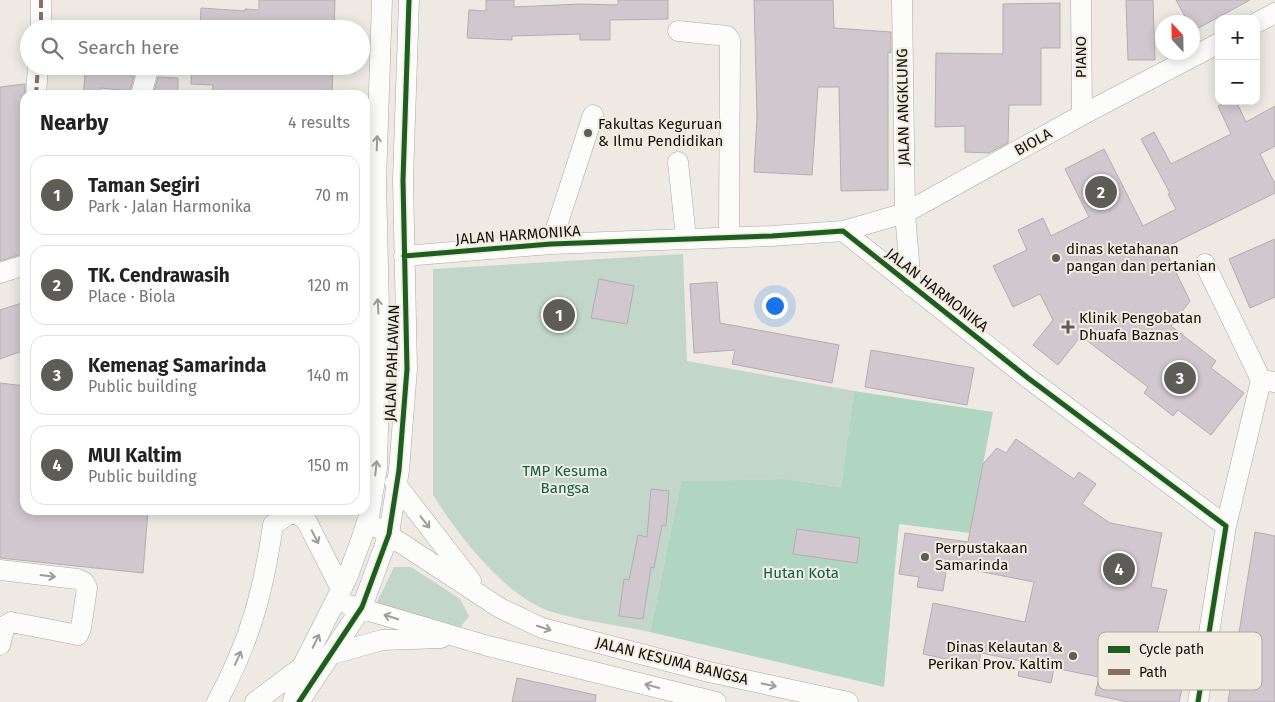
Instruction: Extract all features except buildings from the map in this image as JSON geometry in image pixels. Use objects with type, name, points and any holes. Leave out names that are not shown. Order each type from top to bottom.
[{"type":"street","points":[[41,0],[41,20]]},
{"type":"street","name":"JALAN PAHLAWAN","points":[[370,506],[377,468],[372,371],[370,182],[382,0]]},
{"type":"street","name":"JALAN PAHLAWAN","points":[[299,702],[362,607],[389,534],[404,417],[407,369],[407,296],[404,256],[403,180],[409,0]]},
{"type":"street","name":"JALAN ANGKLUNG","points":[[902,0],[905,213],[911,286]]},
{"type":"street","name":"PIANO","points":[[1081,0],[1082,115]]},
{"type":"street","points":[[1260,21],[1275,14]]},
{"type":"street","points":[[678,31],[727,36],[730,40],[729,237]]},
{"type":"street","name":"BIOLA","points":[[843,231],[905,213],[1082,115],[1215,45]]},
{"type":"street","points":[[36,90],[37,75]]},
{"type":"street","points":[[142,90],[147,75]]},
{"type":"street","points":[[551,244],[593,115]]},
{"type":"street","points":[[678,162],[686,238]]},
{"type":"street","name":"JALAN HARMONIKA","points":[[404,256],[551,244],[843,231],[1028,378],[1226,526]]},
{"type":"street","points":[[1205,264],[1268,381],[1226,526],[1209,632]]},
{"type":"street","points":[[0,273],[20,267]]},
{"type":"street","points":[[396,483],[480,592]]},
{"type":"street","points":[[217,702],[239,658],[254,618],[265,579],[273,525],[277,520],[286,515]]},
{"type":"street","points":[[298,515],[302,516],[307,522],[338,596]]},
{"type":"street","name":"JALAN PAHLAWAN","points":[[293,702],[302,667],[338,596],[368,515]]},
{"type":"street","points":[[367,522],[480,592]]},
{"type":"street","points":[[0,570],[77,579],[84,582],[87,588],[81,628],[78,635],[11,622],[5,626],[0,645]]},
{"type":"street","name":"JALAN KESUMA BANGSA","points":[[480,592],[500,608],[542,628],[709,672],[845,702]]},
{"type":"street","name":"JALAN KESUMA BANGSA","points":[[338,596],[362,607],[488,646],[681,698],[716,702]]},
{"type":"street","points":[[332,654],[382,640],[460,637]]},
{"type":"street","points":[[255,702],[302,667]]},
{"type":"green space","name":"TMP Kesuma Bangsa","points":[[683,254],[687,361],[854,391],[841,487],[784,479],[681,481],[650,632],[552,612],[535,605],[501,579],[470,546],[433,495],[433,269]]},
{"type":"green space","name":"Hutan Kota","points":[[854,391],[993,412],[970,533],[899,524],[884,687],[650,632],[681,481],[784,479],[841,487]]},
{"type":"green space","points":[[394,567],[411,567],[460,599],[469,616],[460,628],[386,615],[377,602]]},
{"type":"marked path","points":[[41,0],[41,20]]},
{"type":"marked path","points":[[36,90],[37,75]]},
{"type":"cycle path","points":[[299,702],[362,607],[389,534],[399,470],[407,369],[403,180],[409,0]]},
{"type":"cycle path","points":[[404,256],[551,244],[772,236],[843,231],[1028,378],[1226,526],[1209,632]]},
{"type":"cycle path","points":[[1198,702],[1200,690]]},
{"type":"place","name":"Fakultas Keguruan & Ilmu Pendidikan","points":[[588,133]]},
{"type":"place","name":"TK. Cendrawasih","points":[[1101,192]]},
{"type":"place","name":"dinas ketahanan pangan dan pertanian","points":[[1056,258]]},
{"type":"place","name":"Taman Segiri","points":[[559,315]]},
{"type":"place","name":"Klinik Pengobatan Dhuafa Baznas","points":[[1068,327]]},
{"type":"place","name":"Kemenag Samarinda","points":[[1180,378]]},
{"type":"place","name":"Perpustakaan Samarinda","points":[[925,557]]},
{"type":"place","name":"MUI Kaltim","points":[[1119,569]]},
{"type":"place","name":"Dinas Kelautan & Perikan Prov. Kaltim","points":[[1073,656]]}]
